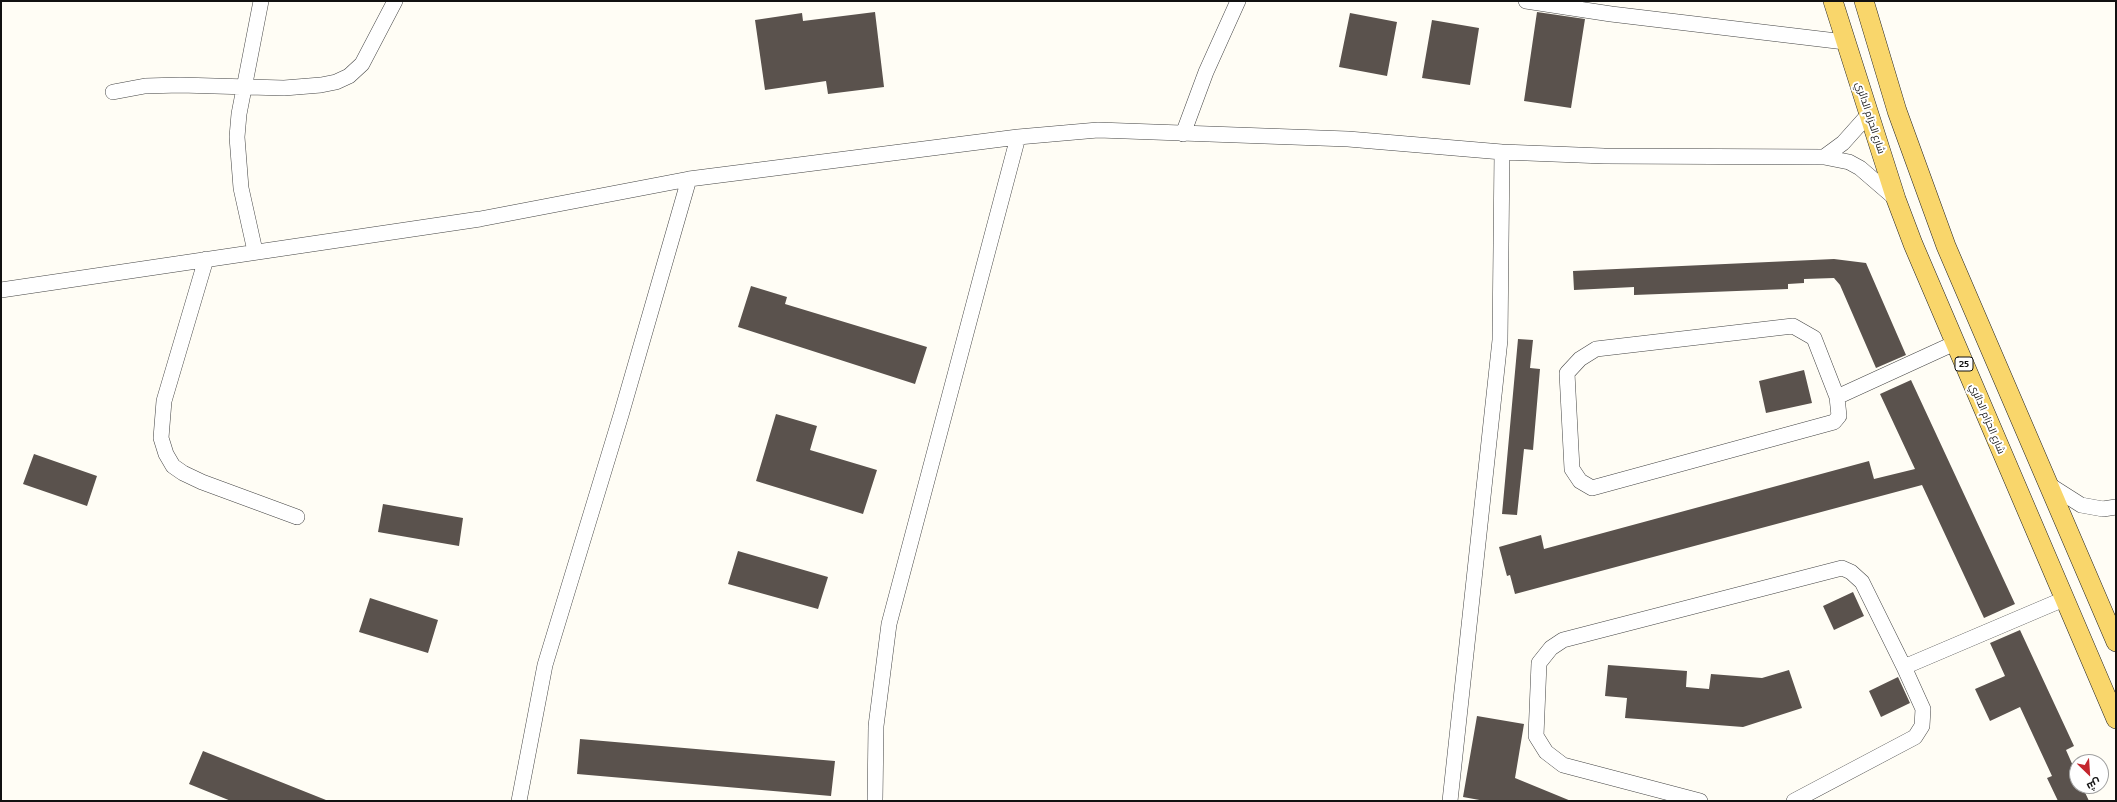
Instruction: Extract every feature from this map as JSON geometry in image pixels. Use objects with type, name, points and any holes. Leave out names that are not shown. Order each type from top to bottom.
[{"type":"main road","name":"شارع الحزام الدائري","points":[[1833,1],[1868,115],[1896,199],[1913,244],[2116,719]]},
{"type":"main road","points":[[1864,1],[1898,111],[1946,246],[2116,642]]},
{"type":"street","points":[[255,251],[238,161],[237,137],[244,87],[261,1]]},
{"type":"street","points":[[113,92],[145,86],[180,85],[244,87],[321,85],[336,82],[350,76],[362,64],[394,1]]},
{"type":"street","points":[[1183,134],[1206,72],[1238,1]]},
{"type":"street","points":[[1526,1],[1611,14],[1845,42]]},
{"type":"street","points":[[1824,157],[1843,143],[1868,115]]},
{"type":"street","points":[[1,290],[255,251],[480,219],[689,179],[1018,137],[1098,130],[1348,139],[1502,152],[1604,156],[1824,157],[1849,162],[1860,168],[1896,199]]},
{"type":"street","points":[[875,801],[876,726],[889,624],[1018,137]]},
{"type":"street","points":[[1450,801],[1500,340],[1502,152]]},
{"type":"street","points":[[519,801],[545,665],[621,415],[689,179]]},
{"type":"street","points":[[206,259],[164,401],[161,438],[166,454],[174,466],[183,473],[202,482],[297,517]]},
{"type":"street","points":[[1793,326],[1814,338],[1837,396],[1839,416],[1834,422],[1824,426],[1592,488],[1580,481],[1572,468],[1567,373],[1580,359],[1596,349],[1793,326]]},
{"type":"street","points":[[1837,396],[1955,343]]},
{"type":"street","points":[[2048,484],[2081,505],[2103,509],[2116,507]]},
{"type":"street","points":[[1700,801],[1563,765],[1546,752],[1536,736],[1539,663],[1551,648],[1563,640],[1842,568],[1851,572],[1862,582],[1923,709],[1922,726],[1915,738],[1794,801]]},
{"type":"street","points":[[1904,667],[2064,600]]},
{"type":"building","points":[[875,12],[884,87],[828,94],[826,81],[765,90],[755,20],[802,13],[803,21]]},
{"type":"building","points":[[1537,12],[1585,19],[1571,108],[1524,101]]},
{"type":"building","points":[[1350,13],[1397,22],[1387,76],[1339,67]]},
{"type":"building","points":[[1432,20],[1479,28],[1470,85],[1422,78]]},
{"type":"building","points":[[1834,259],[1866,263],[1906,355],[1876,368],[1840,285],[1834,278],[1804,279],[1804,283],[1788,284],[1788,289],[1634,295],[1634,287],[1574,290],[1573,271]]},
{"type":"building","points":[[751,286],[787,297],[785,304],[927,347],[915,384],[738,327]]},
{"type":"building","points":[[1518,339],[1533,340],[1530,368],[1540,369],[1533,450],[1524,449],[1517,515],[1502,514]]},
{"type":"building","points":[[1804,370],[1812,403],[1766,413],[1759,381]]},
{"type":"building","points":[[1911,380],[2015,604],[1984,618],[1922,485],[1515,594],[1510,575],[1507,576],[1499,547],[1541,535],[1544,549],[1869,461],[1874,479],[1915,469],[1880,394]]},
{"type":"building","points":[[776,414],[817,426],[810,450],[877,470],[863,514],[756,481]]},
{"type":"building","points":[[34,454],[97,476],[87,506],[23,484]]},
{"type":"building","points":[[383,504],[463,518],[459,546],[378,532]]},
{"type":"building","points":[[738,551],[828,577],[818,609],[728,584]]},
{"type":"building","points":[[1853,592],[1864,616],[1834,630],[1823,606]]},
{"type":"building","points":[[370,598],[438,620],[428,653],[359,632]]},
{"type":"building","points":[[2020,630],[2074,746],[2066,750],[2069,757],[2069,794],[2086,794],[2089,801],[2058,801],[2047,778],[2052,776],[2020,707],[1990,721],[1975,689],[2005,676],[1990,643]]},
{"type":"building","points":[[1608,665],[1687,671],[1686,687],[1709,689],[1711,674],[1762,678],[1789,670],[1802,708],[1743,727],[1625,718],[1627,698],[1605,696]]},
{"type":"building","points":[[1898,677],[1910,703],[1881,717],[1869,691]]},
{"type":"building","points":[[1477,716],[1524,724],[1515,778],[1571,801],[1485,801],[1463,797]]},
{"type":"building","points":[[580,739],[835,761],[831,796],[577,774]]},
{"type":"building","points":[[203,751],[326,801],[231,801],[189,784]]}]
